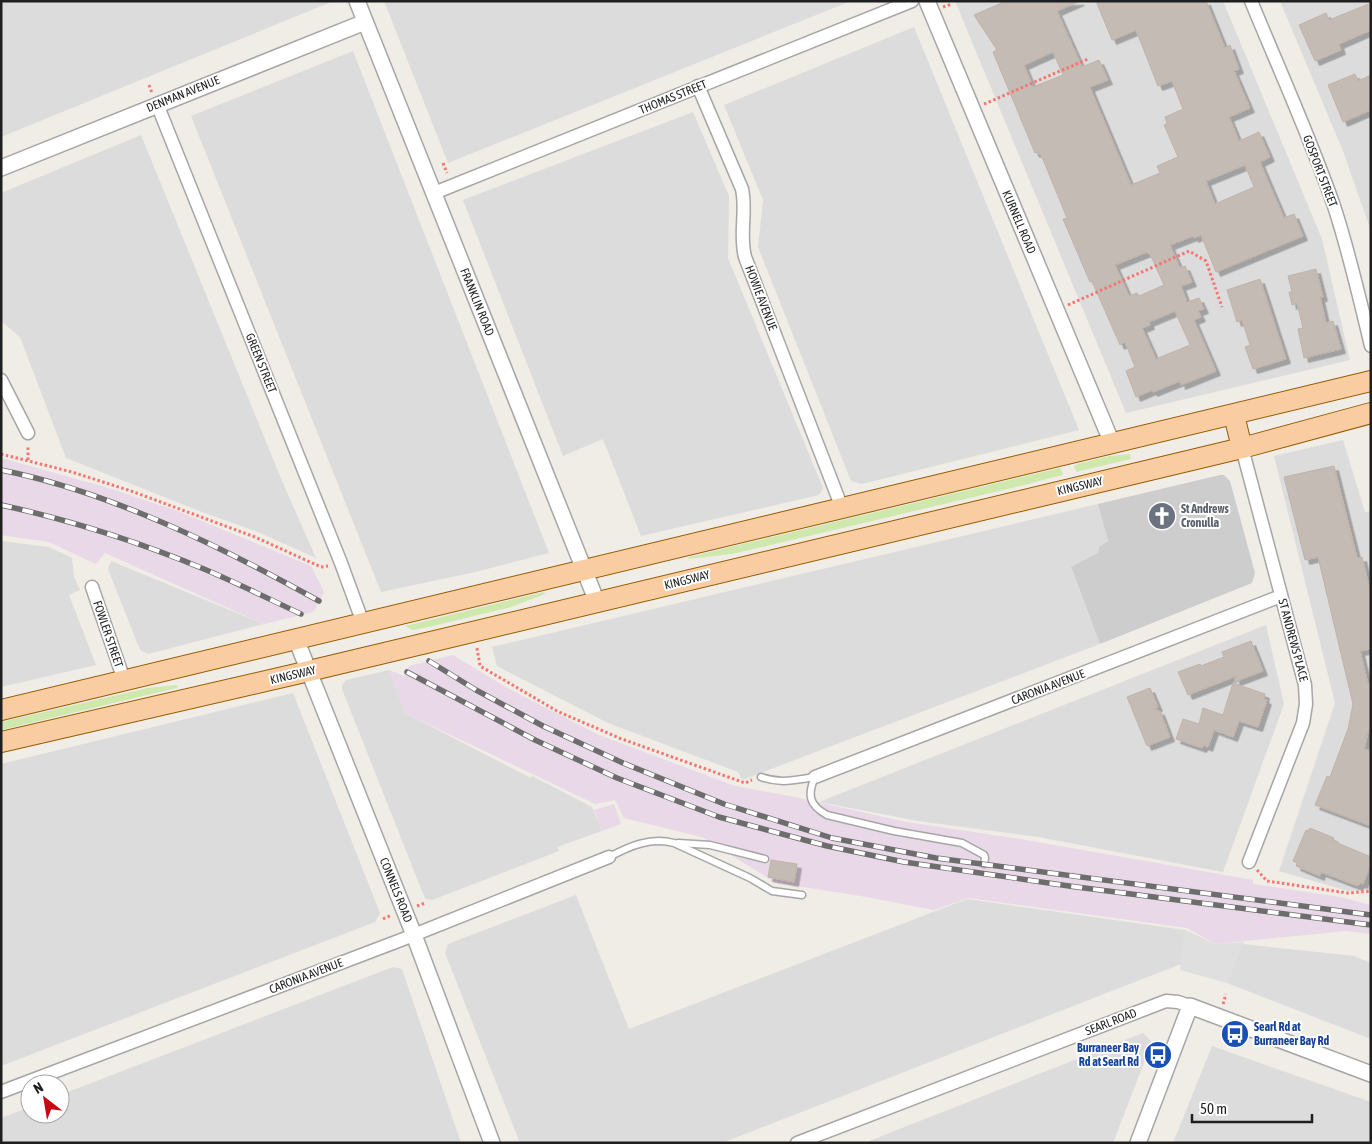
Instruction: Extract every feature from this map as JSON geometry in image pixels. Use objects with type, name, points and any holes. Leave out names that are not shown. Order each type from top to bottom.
[{"type":"main road","points":[[1,710],[1371,381]]},
{"type":"main road","name":"KINGSWAY","points":[[1,742],[309,671],[1242,448],[1371,413]]},
{"type":"main road","name":"ST ANDREWS PLACE","points":[[1234,415],[1242,448]]},
{"type":"street","name":"FRANKLIN ROAD","points":[[357,1],[597,602]]},
{"type":"street","name":"THOMAS STREET","points":[[434,193],[912,1]]},
{"type":"street","name":"KURNELL ROAD","points":[[927,1],[1112,443]]},
{"type":"street","name":"GOSPORT STREET","points":[[1251,1],[1318,162],[1334,206],[1346,244],[1371,346]]},
{"type":"street","name":"DENMAN AVENUE","points":[[1,168],[365,22]]},
{"type":"street","name":"HOWIE AVENUE","points":[[698,86],[742,188],[744,205],[742,237],[745,257],[842,508]]},
{"type":"street","name":"GREEN STREET","points":[[157,104],[341,563],[363,623]]},
{"type":"street","points":[[1,380],[28,433]]},
{"type":"street","name":"ST ANDREWS PLACE","points":[[1242,448],[1305,685],[1306,704],[1303,724],[1249,862]]},
{"type":"street","name":"FOWLER STREET","points":[[92,587],[124,680]]},
{"type":"street","name":"CARONIA AVENUE","points":[[815,777],[1281,596]]},
{"type":"street","name":"CONNELS ROAD","points":[[296,639],[414,935],[492,1143]]},
{"type":"street","name":"CARONIA AVENUE","points":[[1,1092],[414,935],[609,857]]},
{"type":"street","name":"SEARL ROAD","points":[[797,1143],[1166,1001],[1190,1006],[1371,1074]]},
{"type":"street","points":[[1138,1143],[1190,1006]]},
{"type":"lane","points":[[761,777],[783,782],[815,777]]},
{"type":"lane","points":[[815,777],[810,789],[810,797],[819,811],[827,815],[894,831],[962,843],[984,855],[984,864]]},
{"type":"lane","points":[[609,857],[625,849],[655,840],[710,845],[765,859]]},
{"type":"lane","points":[[674,843],[750,878],[772,891],[802,895]]},
{"type":"path","points":[[972,109],[1088,59]]},
{"type":"path","points":[[1056,310],[1189,251],[1206,261],[1222,308]]},
{"type":"path","points":[[1,454],[72,472],[131,491],[256,537],[321,567],[341,563]]},
{"type":"path","points":[[477,647],[480,666],[558,711],[619,738],[745,783],[761,777]]},
{"type":"path","points":[[1249,862],[1267,881],[1348,893],[1371,891]]},
{"type":"shaded area","points":[[1,1],[330,1],[331,2],[1,137]]},
{"type":"shaded area","points":[[384,1],[851,1],[448,163]]},
{"type":"shaded area","points":[[955,1],[1223,1],[1322,239],[1350,360],[1126,413]]},
{"type":"shaded area","points":[[1280,1],[1371,1],[1371,231],[1343,151]]},
{"type":"shaded area","points":[[914,27],[1079,430],[862,484],[851,481],[758,247],[763,200],[724,105]]},
{"type":"shaded area","points":[[353,51],[549,553],[475,572],[381,592],[191,116]]},
{"type":"shaded area","points":[[693,112],[729,196],[728,258],[823,488],[819,495],[641,536],[603,439],[563,456],[463,200]]},
{"type":"shaded area","points":[[141,135],[282,481],[316,558],[258,532],[66,458],[20,337],[1,321],[1,193]]},
{"type":"shaded area","points":[[1343,440],[1365,512],[1371,511],[1371,890],[1348,891],[1279,871],[1335,703],[1274,456]]},
{"type":"shaded area","points":[[1,458],[112,489],[180,512],[311,566],[324,592],[313,612],[264,624],[105,553],[96,564],[49,542],[1,535]]},
{"type":"shaded area","points":[[1224,475],[1230,481],[1255,573],[1252,583],[1100,644],[1071,567],[1098,553],[1099,547],[1108,541],[1098,504]]},
{"type":"shaded area","points":[[1098,504],[1108,541],[1099,547],[1098,553],[1071,568],[1100,644],[742,780],[738,772],[608,723],[497,666],[492,647]]},
{"type":"shaded area","points":[[1,541],[49,547],[72,558],[74,577],[80,590],[69,595],[96,665],[1,687]]},
{"type":"shaded area","points":[[111,561],[264,624],[148,654],[140,650],[108,569]]},
{"type":"shaded area","points":[[1266,625],[1284,704],[1223,872],[1038,837],[918,821],[819,802]]},
{"type":"shaded area","points":[[453,655],[509,689],[599,735],[735,786],[790,796],[906,822],[1026,840],[1253,880],[1253,884],[1340,897],[1371,905],[1371,934],[1345,931],[1216,944],[1187,928],[968,898],[934,910],[861,896],[776,883],[702,837],[624,818],[615,800],[595,804],[405,713],[389,670],[404,676],[409,666]]},
{"type":"shaded area","points":[[389,670],[405,713],[592,807],[602,831],[557,847],[559,851],[432,900],[426,899],[342,689],[342,685],[346,680]]},
{"type":"shaded area","points":[[293,693],[380,913],[375,922],[1,1066],[1,764]]},
{"type":"shaded area","points":[[614,804],[621,824],[602,831],[594,810]]},
{"type":"shaded area","points":[[576,895],[629,1029],[967,899],[1185,930],[1181,964],[722,1143],[520,1143],[445,953],[448,944]]},
{"type":"shaded area","points":[[1185,930],[1216,944],[1244,942],[1227,983],[1180,970]]},
{"type":"shaded area","points":[[1242,944],[1354,956],[1371,963],[1371,1039],[1227,983]]},
{"type":"shaded area","points":[[393,967],[402,969],[461,1143],[1,1143],[1,1118],[20,1111],[20,1124],[70,1124],[70,1091]]},
{"type":"shaded area","points":[[1143,1033],[1152,1042],[1113,1143],[864,1143]]},
{"type":"shaded area","points":[[1212,1046],[1371,1102],[1371,1143],[1173,1143]]},
{"type":"green space","points":[[1130,454],[1131,459],[1077,472],[1074,467],[1077,464],[1110,456]]},
{"type":"green space","points":[[1060,468],[1062,475],[1020,486],[732,554],[688,559],[689,557]]},
{"type":"green space","points":[[544,592],[545,594],[511,607],[413,630],[405,626]]},
{"type":"green space","points":[[177,685],[178,687],[176,688],[1,730],[1,722],[148,688]]},
{"type":"building","points":[[1006,1],[1080,1],[1057,11],[1082,67],[1099,60],[1108,80],[1090,87],[1131,185],[1160,173],[1157,166],[1178,157],[1164,125],[1167,124],[1165,117],[1183,109],[1172,81],[1158,86],[1136,30],[1112,40],[1096,1],[1206,1],[1225,48],[1230,45],[1239,69],[1234,71],[1250,108],[1229,117],[1239,141],[1259,132],[1270,157],[1260,162],[1284,218],[1294,214],[1303,236],[1216,272],[1201,235],[1194,238],[1193,236],[1170,245],[1180,268],[1185,266],[1192,282],[1181,286],[1187,302],[1199,298],[1204,309],[1198,311],[1201,317],[1194,320],[1216,371],[1181,385],[1180,381],[1136,397],[1126,371],[1135,367],[1125,342],[1120,345],[1092,281],[1090,282],[1063,219],[1067,218],[1042,157],[1038,152],[1035,153],[993,52],[997,50],[974,15]],"holes":[[[1053,52],[1063,75],[1033,87],[1024,65]],[[1245,165],[1254,187],[1215,204],[1206,181]],[[1147,252],[1150,254],[1164,285],[1139,296],[1137,293],[1129,296],[1115,265]],[[1175,311],[1190,345],[1156,359],[1142,328],[1150,325],[1149,322]]]},
{"type":"building","points":[[1371,3],[1371,30],[1339,44],[1341,50],[1315,61],[1299,25],[1326,13],[1329,20]]},
{"type":"building","points":[[1355,74],[1358,81],[1371,75],[1371,110],[1343,122],[1328,85]]},
{"type":"building","points":[[1316,269],[1323,297],[1320,297],[1326,323],[1333,321],[1341,349],[1304,358],[1298,329],[1303,328],[1297,303],[1292,305],[1289,292],[1292,292],[1288,276]]},
{"type":"building","points":[[1260,279],[1286,359],[1253,369],[1245,347],[1250,345],[1242,320],[1237,322],[1227,290]]},
{"type":"building","points":[[1334,466],[1357,558],[1362,557],[1371,594],[1371,649],[1360,651],[1368,684],[1371,683],[1371,720],[1364,749],[1371,751],[1371,826],[1315,805],[1327,776],[1330,777],[1348,729],[1353,704],[1318,557],[1305,560],[1284,477]]},
{"type":"building","points":[[1251,641],[1263,671],[1234,682],[1236,676],[1188,695],[1178,672],[1224,657],[1222,652]]},
{"type":"building","points":[[1233,683],[1265,694],[1264,699],[1267,700],[1258,727],[1239,721],[1233,737],[1214,730],[1208,747],[1204,745],[1202,748],[1176,739],[1183,719],[1199,724],[1203,708],[1223,715]]},
{"type":"building","points":[[1150,688],[1158,707],[1153,709],[1160,711],[1170,737],[1147,746],[1127,697]]},
{"type":"building","points":[[1310,828],[1334,838],[1333,841],[1371,857],[1371,864],[1363,884],[1360,883],[1358,886],[1321,872],[1320,876],[1296,866],[1297,863],[1293,861],[1306,830],[1308,831]]},
{"type":"building","points":[[771,860],[797,864],[794,882],[768,877]]},
{"type":"railway","points":[[1,470],[83,492],[124,507],[205,542],[319,601]]},
{"type":"railway","points":[[1,505],[104,532],[155,550],[216,574],[301,614]]},
{"type":"railway","points":[[429,661],[476,690],[543,726],[623,763],[724,804],[832,838],[936,858],[1371,915]]},
{"type":"railway","points":[[407,672],[535,740],[617,778],[719,817],[827,846],[904,862],[1069,886],[1371,925]]},
{"type":"place","name":"St Andrews Cronulla","points":[[1162,516]]},
{"type":"place","name":"Searl Rd at Burraneer Bay Rd","points":[[1235,1034]]},
{"type":"place","name":"Burraneer Bay Rd at Searl Rd","points":[[1158,1055]]}]
